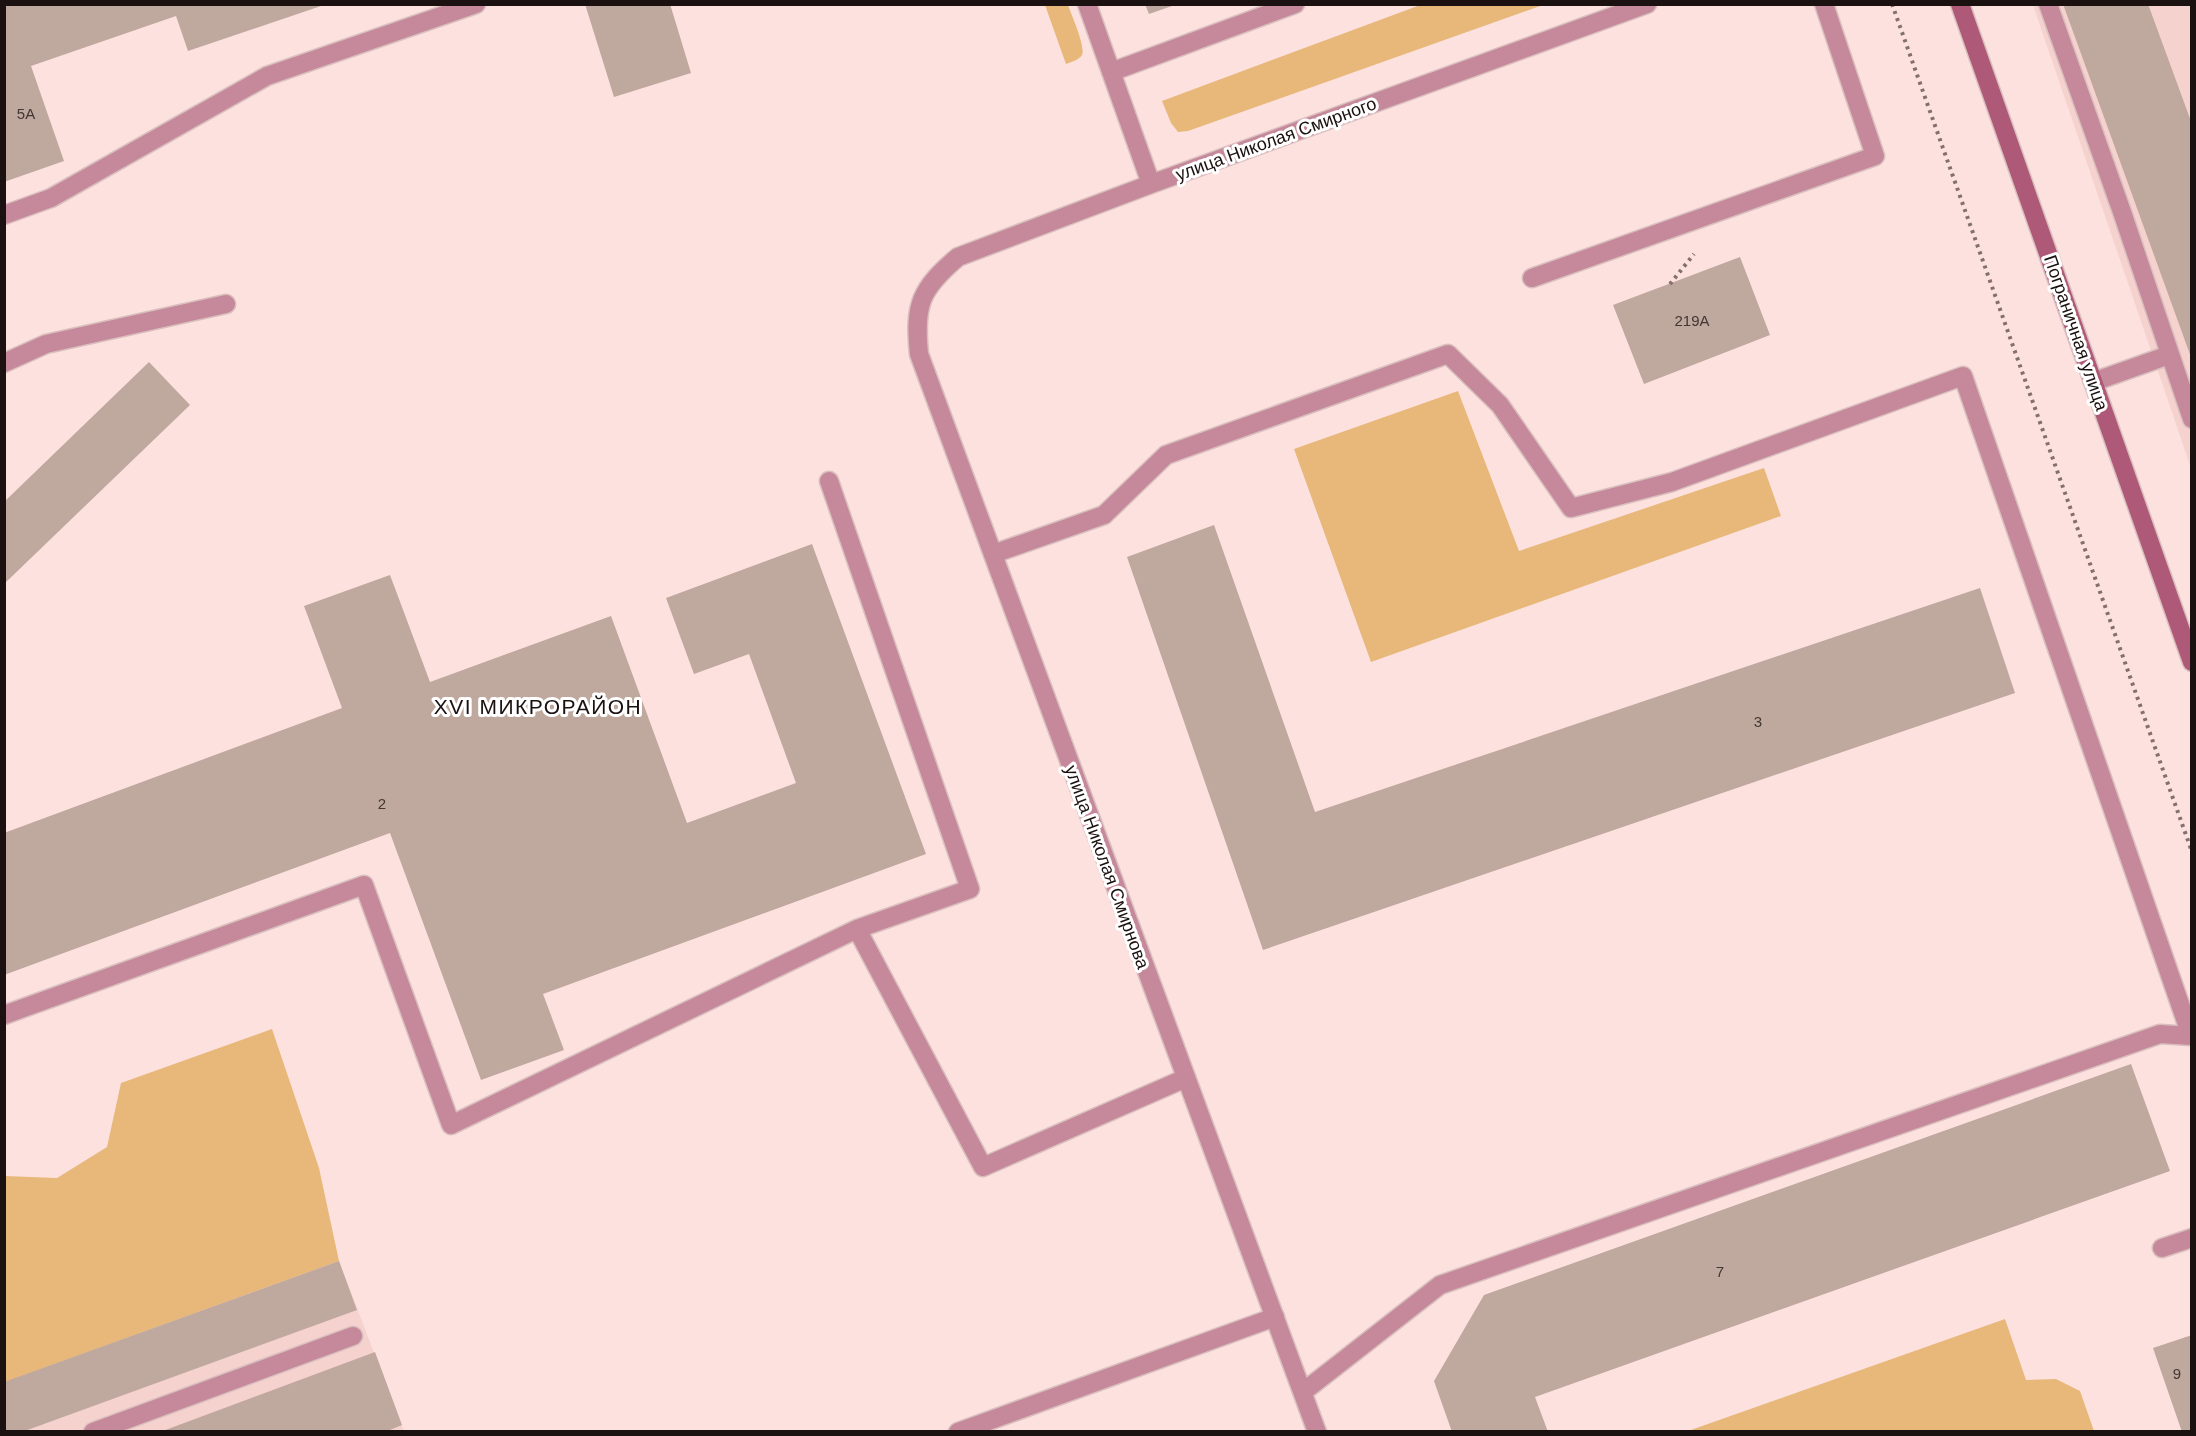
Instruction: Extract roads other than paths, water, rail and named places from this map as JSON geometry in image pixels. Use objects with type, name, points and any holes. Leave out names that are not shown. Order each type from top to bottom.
[{"type":"street","points":[[4,214],[51,198],[267,76],[476,4]]},
{"type":"street","points":[[1087,4],[1151,184]]},
{"type":"street","points":[[1111,72],[1295,4]]},
{"type":"street","name":"улица Николая Смирного","points":[[921,298],[939,273],[958,257],[1151,184],[1647,4]]},
{"type":"street","points":[[1532,278],[1875,156],[1824,4]]},
{"type":"street","name":"Пограничная улица","points":[[1960,4],[2093,382],[2187,633],[2192,662]]},
{"type":"street","points":[[2048,4],[2192,419]]},
{"type":"street","name":"улица Николая Смирнова","points":[[921,298],[916,326],[919,354],[1317,1431]]},
{"type":"street","points":[[4,363],[46,344],[226,304]]},
{"type":"street","points":[[993,554],[1104,515],[1166,455],[1448,354],[1500,405],[1571,508],[1672,482],[1963,376],[2191,1035],[2160,1034],[1440,1285],[1303,1392]]},
{"type":"street","points":[[2093,382],[2169,356]]},
{"type":"street","points":[[4,1015],[364,885],[451,1125],[857,929],[970,889],[829,481]]},
{"type":"street","points":[[857,929],[983,1167],[1186,1078]]},
{"type":"street","points":[[2162,1248],[2192,1238]]},
{"type":"street","points":[[958,1431],[1275,1317]]},
{"type":"street","points":[[93,1431],[353,1336]]},
{"type":"district","name":"XVI МИКРОРАЙОН","points":[[538,706]]}]
